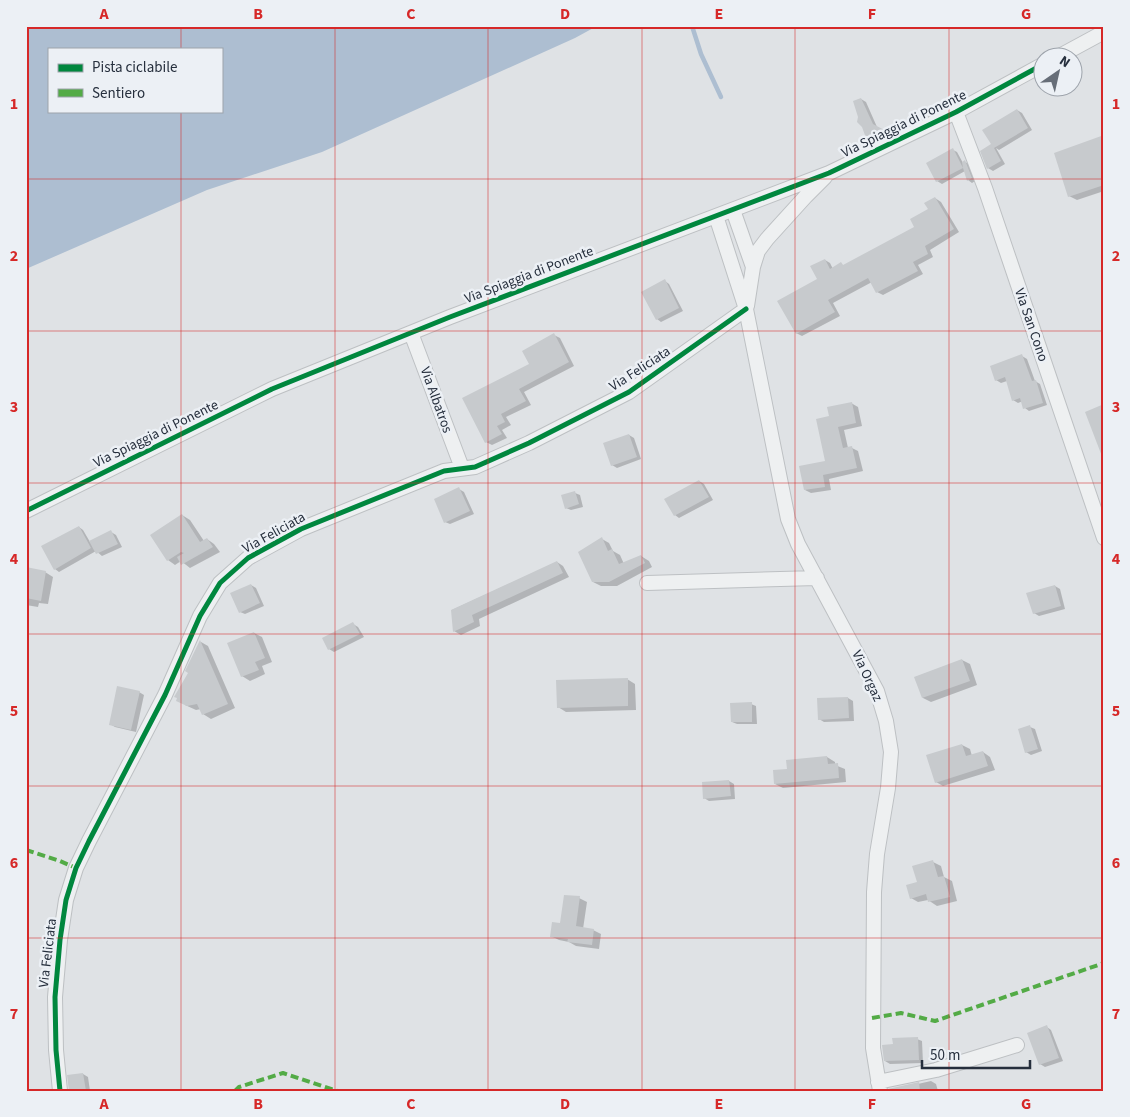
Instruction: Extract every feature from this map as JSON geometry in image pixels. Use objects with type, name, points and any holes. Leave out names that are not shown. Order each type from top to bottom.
[{"type":"street","points":[[1074,48],[1104,32]]},
{"type":"street","name":"Via Spiaggia di Ponente","points":[[26,512],[272,389],[411,333],[829,173],[956,112],[1032,70]]},
{"type":"street","name":"Via San Cono","points":[[956,112],[985,188],[1104,538]]},
{"type":"street","points":[[746,309],[753,267],[758,251],[806,196],[829,173]]},
{"type":"street","points":[[733,210],[753,267]]},
{"type":"street","points":[[716,216],[746,309]]},
{"type":"street","name":"Via Feliciata","points":[[60,1091],[56,1050],[55,997],[66,900],[76,868],[165,694],[200,616],[220,583],[248,558],[301,528],[444,471],[475,467],[529,444],[629,392],[746,309]]},
{"type":"street","name":"Via Orgaz","points":[[746,309],[788,519],[798,544],[876,691],[886,721],[891,752],[888,788],[877,854],[874,892],[872,1018],[873,1048],[879,1086]]},
{"type":"street","name":"Via Albatros","points":[[411,333],[462,468]]},
{"type":"street","points":[[647,583],[817,578]]},
{"type":"street","points":[[879,1086],[1018,1046]]},
{"type":"water","points":[[26,26],[597,26],[575,38],[322,152],[207,190],[26,269]]},
{"type":"building","points":[[861,98],[873,124],[888,132],[866,138],[862,127],[857,122],[858,117],[853,101]]},
{"type":"building","points":[[1017,109],[1028,128],[994,148],[1001,161],[987,169],[980,151],[991,144],[982,130]]},
{"type":"building","points":[[1104,135],[1104,185],[1068,197],[1054,153]]},
{"type":"building","points":[[953,148],[963,168],[936,182],[926,163]]},
{"type":"building","points":[[965,160],[972,178],[967,181],[962,162]]},
{"type":"building","points":[[935,197],[954,229],[925,246],[928,254],[913,262],[918,271],[876,293],[868,278],[828,300],[835,312],[796,334],[777,301],[817,279],[810,266],[825,259],[830,269],[841,262],[843,265],[914,227],[910,219],[928,209],[924,203]]},
{"type":"building","points":[[665,279],[679,308],[656,320],[641,292]]},
{"type":"building","points":[[554,333],[569,362],[519,389],[526,401],[501,414],[505,422],[497,426],[502,434],[485,443],[462,398],[529,364],[522,351]]},
{"type":"building","points":[[1022,354],[1032,381],[1036,380],[1043,403],[1023,409],[1020,398],[1012,401],[1005,377],[995,381],[990,366]]},
{"type":"building","points":[[852,402],[856,423],[838,427],[843,448],[852,446],[857,468],[823,475],[825,487],[804,490],[799,466],[825,461],[816,419],[829,416],[827,407]]},
{"type":"building","points":[[1104,404],[1104,458],[1103,459],[1085,412]]},
{"type":"building","points":[[629,434],[637,457],[611,466],[603,443]]},
{"type":"building","points":[[699,480],[709,497],[674,516],[664,499]]},
{"type":"building","points":[[459,487],[470,511],[444,523],[434,499]]},
{"type":"building","points":[[575,491],[579,504],[565,509],[561,495]]},
{"type":"building","points":[[182,514],[200,542],[207,538],[213,547],[181,565],[177,557],[184,553],[181,552],[167,561],[150,535]]},
{"type":"building","points":[[79,526],[91,548],[54,570],[41,546]]},
{"type":"building","points":[[111,530],[118,544],[96,554],[89,541]]},
{"type":"building","points":[[602,537],[608,551],[612,549],[619,564],[641,555],[645,563],[609,582],[592,582],[578,552]]},
{"type":"building","points":[[557,561],[563,573],[472,615],[474,622],[453,632],[451,610]]},
{"type":"building","points":[[26,567],[46,571],[41,601],[26,598]]},
{"type":"building","points":[[251,584],[260,603],[239,613],[230,593]]},
{"type":"building","points":[[1055,585],[1061,606],[1033,614],[1026,593]]},
{"type":"building","points":[[353,622],[360,634],[328,650],[322,638]]},
{"type":"building","points":[[254,632],[265,658],[255,662],[259,670],[241,677],[227,643]]},
{"type":"building","points":[[200,640],[228,704],[202,715],[197,704],[187,706],[176,701],[177,698],[174,697],[188,673],[185,671]]},
{"type":"building","points":[[962,659],[970,681],[922,698],[914,677]]},
{"type":"building","points":[[628,678],[628,706],[557,708],[556,680]]},
{"type":"building","points":[[117,686],[140,691],[131,730],[109,725]]},
{"type":"building","points":[[848,697],[849,718],[818,720],[817,698]]},
{"type":"building","points":[[752,702],[752,722],[731,722],[730,703]]},
{"type":"building","points":[[1030,725],[1038,749],[1025,753],[1018,729]]},
{"type":"building","points":[[962,744],[966,756],[983,751],[988,766],[935,783],[926,755]]},
{"type":"building","points":[[827,756],[828,764],[838,763],[839,778],[774,784],[773,770],[787,769],[786,760]]},
{"type":"building","points":[[729,780],[731,796],[703,799],[702,782]]},
{"type":"building","points":[[933,860],[938,877],[944,876],[950,897],[928,902],[926,894],[910,899],[906,885],[917,882],[912,866]]},
{"type":"building","points":[[564,895],[580,896],[576,926],[594,929],[592,945],[567,942],[568,939],[550,937],[552,922],[560,923]]},
{"type":"building","points":[[1047,1025],[1059,1058],[1039,1065],[1027,1033]]},
{"type":"building","points":[[918,1037],[919,1060],[884,1061],[882,1045],[893,1044],[892,1038]]},
{"type":"building","points":[[83,1073],[86,1091],[69,1091],[67,1075]]},
{"type":"building","points":[[919,1082],[920,1091],[889,1091],[888,1089]]},
{"type":"waterway","points":[[692,26],[701,54],[721,97]]},
{"type":"marked path","points":[[26,850],[76,868]]},
{"type":"marked path","points":[[872,1018],[901,1013],[935,1021],[1104,963]]},
{"type":"marked path","points":[[235,1091],[239,1087],[283,1073],[337,1091]]},
{"type":"cycle path","points":[[26,511],[272,389],[450,317],[829,173],[956,112],[1032,70]]},
{"type":"cycle path","points":[[60,1091],[56,1050],[55,997],[66,900],[76,868],[165,695],[200,616],[220,583],[248,558],[301,529],[444,471],[475,467],[529,443],[629,392],[746,309]]}]
